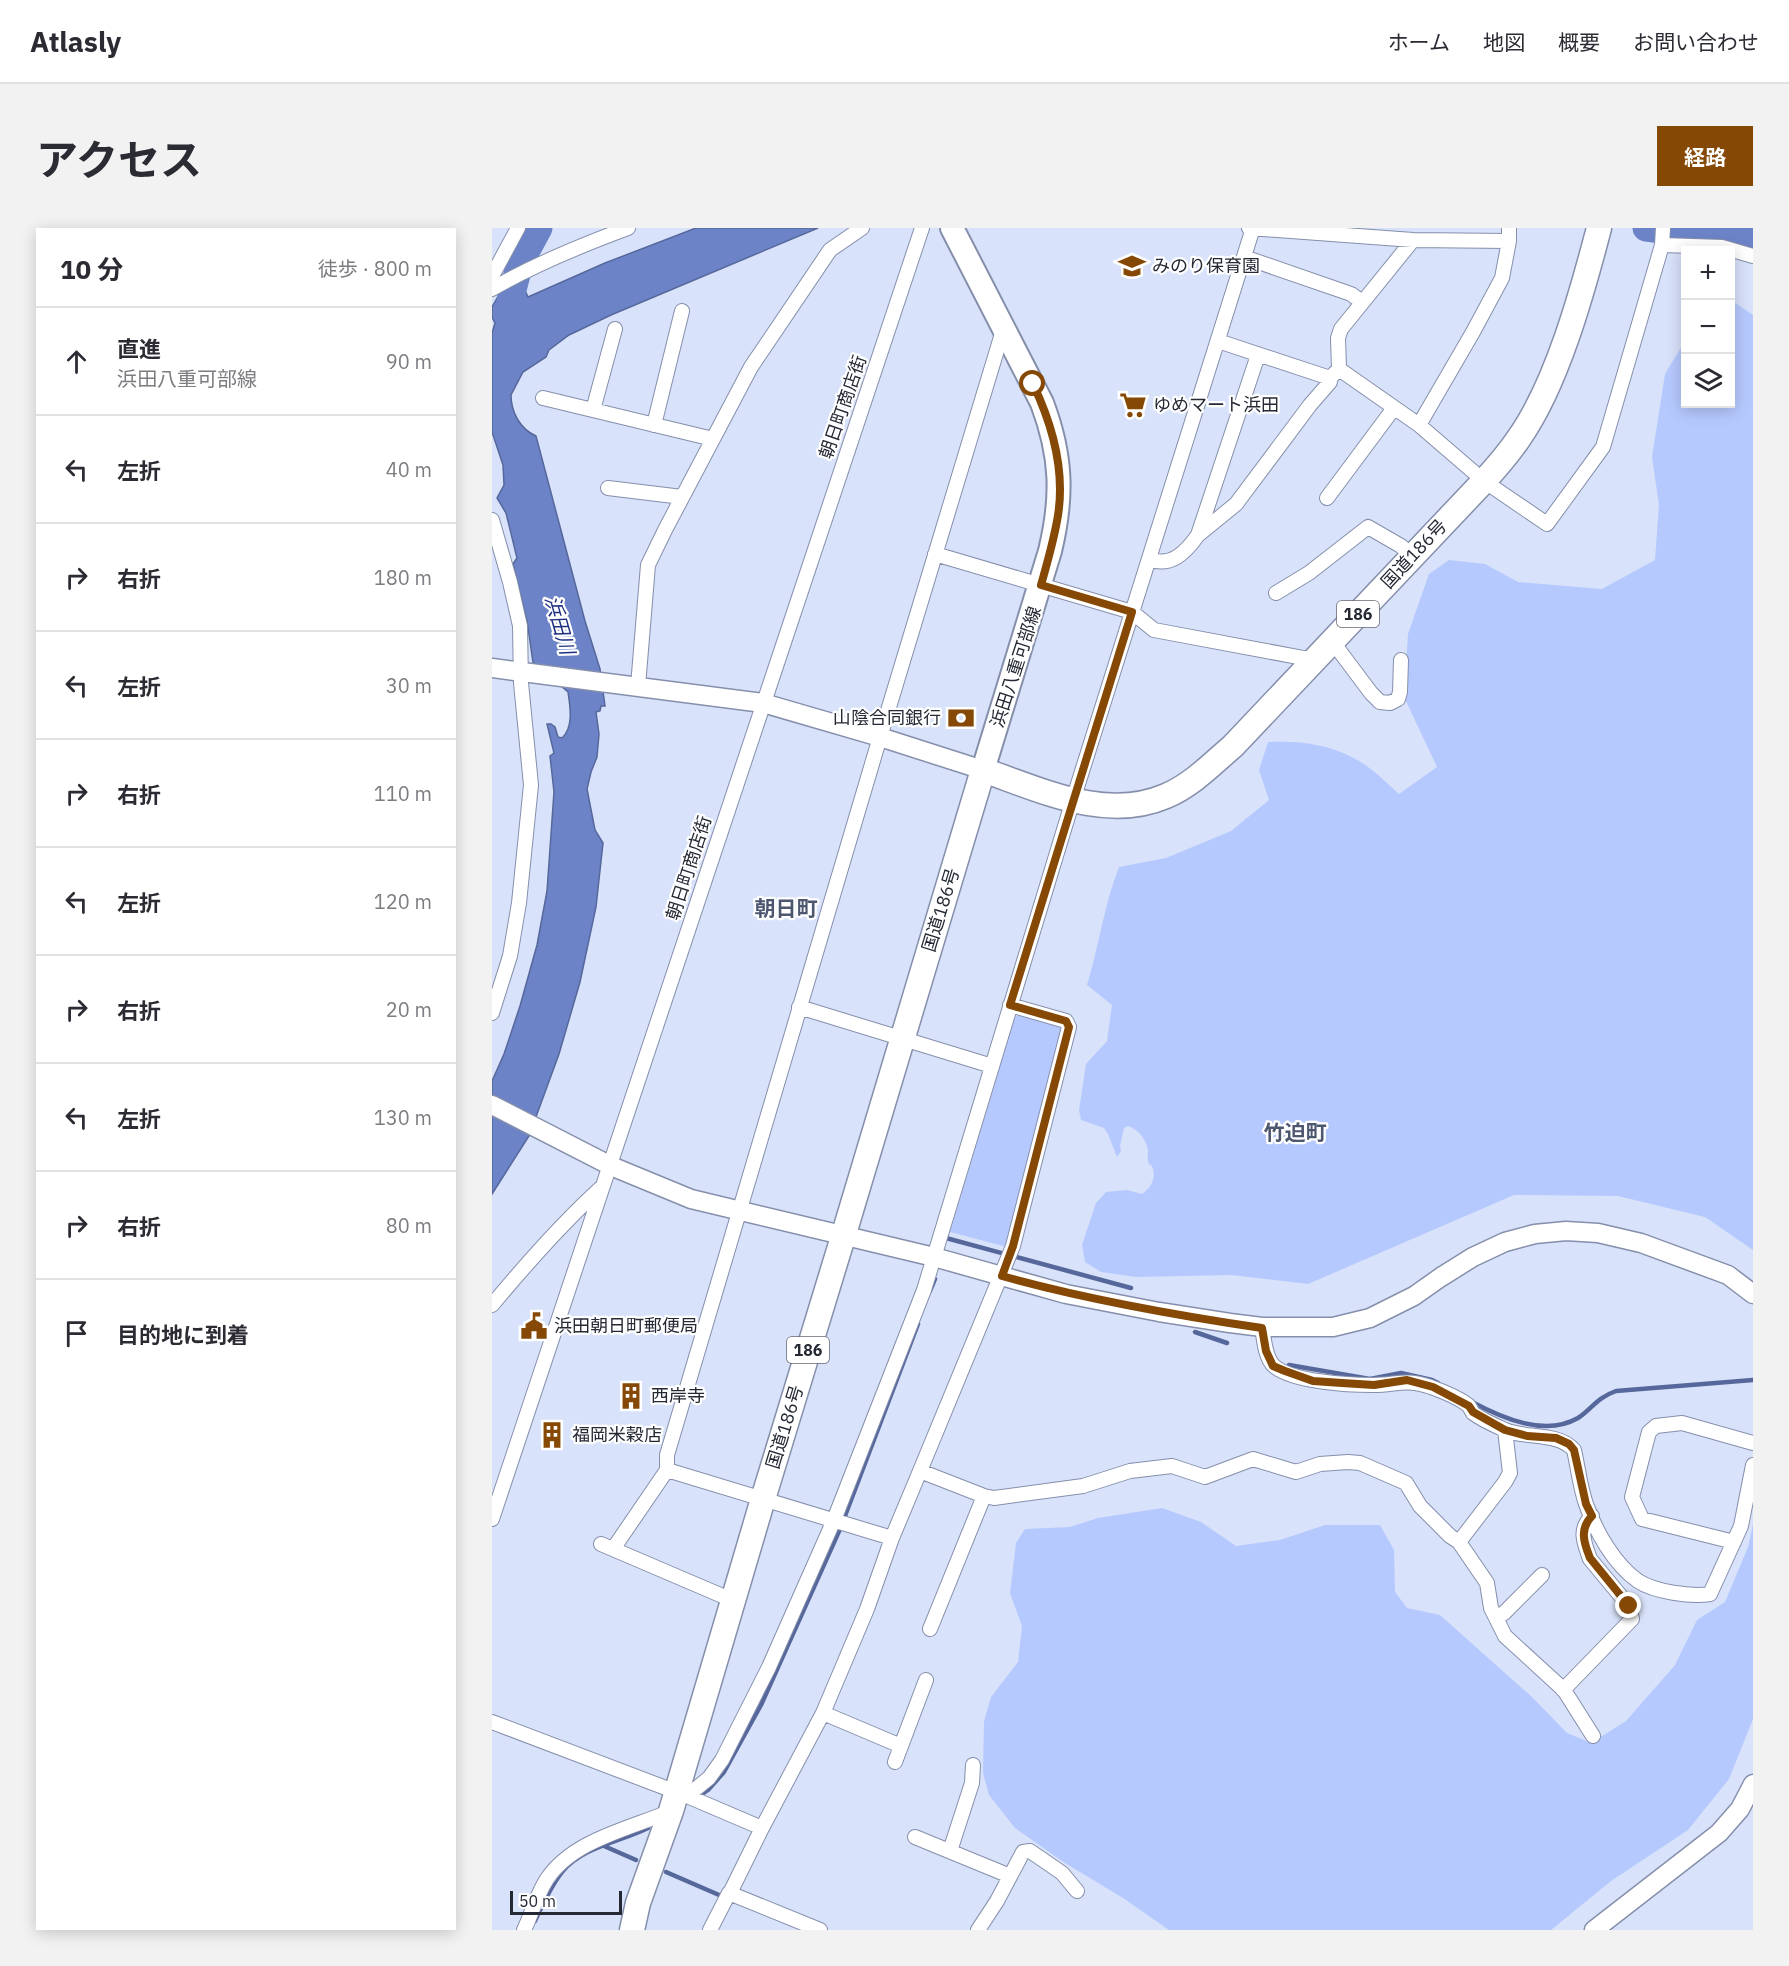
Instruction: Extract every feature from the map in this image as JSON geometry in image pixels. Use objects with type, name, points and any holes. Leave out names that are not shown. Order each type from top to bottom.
[{"type":"highway","name":"国道186号","points":[[632,1930],[638,1903],[678,1800],[732,1600],[983,770],[1073,800],[1109,806],[1138,806],[1168,795],[1197,778],[1233,746],[1484,481],[1520,438],[1548,386],[1571,324],[1598,232]]},
{"type":"main road","name":"浜田八重可部線","points":[[952,228],[1004,327],[1046,415],[1058,467],[1060,496],[1058,519],[1041,585],[983,770]]},
{"type":"street","points":[[494,283],[518,228]]},
{"type":"street","points":[[494,283],[628,228]]},
{"type":"street","points":[[638,687],[648,565],[751,367],[830,250],[862,228]]},
{"type":"street","name":"朝日町商店街","points":[[492,1519],[922,228]]},
{"type":"street","points":[[524,1930],[546,1880],[564,1859],[582,1847],[678,1800],[709,1778],[722,1760],[769,1667],[834,1520],[924,1290],[1073,800],[1252,228],[1413,240],[1509,235],[1502,278],[1419,425]]},
{"type":"street","points":[[1218,341],[1258,355],[1335,374],[1419,425],[1484,481],[1547,524],[1603,447],[1663,237],[1722,247],[1753,256]]},
{"type":"street","points":[[1149,559],[1154,561],[1173,559],[1183,554],[1198,535],[1236,504],[1335,374],[1341,329],[1413,240]]},
{"type":"street","points":[[1244,257],[1351,294],[1362,302]]},
{"type":"street","points":[[654,425],[681,311]]},
{"type":"street","points":[[732,1600],[607,1547],[667,1470],[667,1455],[738,1211],[1004,327]]},
{"type":"street","points":[[593,410],[615,329]]},
{"type":"street","points":[[1198,535],[1258,355]]},
{"type":"street","points":[[543,398],[713,439]]},
{"type":"street","points":[[1327,498],[1394,408]]},
{"type":"street","points":[[608,488],[682,496]]},
{"type":"street","points":[[492,520],[517,611],[525,672],[531,785],[519,903],[510,956],[493,1007]]},
{"type":"street","points":[[1276,593],[1310,573],[1368,526],[1401,546],[1412,556]]},
{"type":"street","points":[[935,554],[1132,612],[1154,630],[1314,660]]},
{"type":"street","points":[[1332,641],[1380,702],[1390,703],[1398,699],[1401,660]]},
{"type":"street","points":[[492,668],[763,703],[983,770]]},
{"type":"street","points":[[710,1930],[823,1713],[867,1609],[892,1538],[1013,1246],[1069,1027],[1066,1021],[1010,1005]]},
{"type":"street","points":[[799,1007],[992,1066]]},
{"type":"street","points":[[492,1105],[610,1166],[690,1199],[934,1257],[1066,1294],[1262,1328],[1333,1327],[1370,1318],[1414,1296],[1465,1262],[1505,1242],[1535,1234],[1566,1231],[1598,1233],[1641,1243],[1728,1275],[1753,1294]]},
{"type":"street","points":[[492,1305],[564,1222],[603,1185]]},
{"type":"street","points":[[1262,1328],[1266,1351],[1273,1366],[1285,1371],[1313,1381],[1374,1385],[1407,1380],[1433,1387],[1469,1406],[1473,1412],[1505,1430],[1527,1436],[1556,1438],[1569,1444],[1574,1450],[1586,1504],[1619,1565],[1640,1582],[1667,1591],[1697,1596],[1710,1594],[1741,1526],[1753,1465]]},
{"type":"street","points":[[1734,1542],[1642,1519],[1632,1497],[1648,1432],[1656,1426],[1682,1424],[1753,1443]]},
{"type":"street","points":[[1459,1542],[1510,1473],[1505,1430]]},
{"type":"street","points":[[920,1471],[984,1496],[998,1498],[1083,1486],[1130,1471],[1172,1466],[1205,1476],[1253,1459],[1296,1473],[1320,1464],[1360,1463],[1406,1483],[1420,1506],[1459,1542],[1487,1583],[1491,1608],[1505,1636],[1563,1690],[1593,1736]]},
{"type":"street","points":[[667,1470],[892,1538]]},
{"type":"street","points":[[930,1629],[984,1496]]},
{"type":"street","points":[[1563,1690],[1632,1619],[1629,1606],[1590,1558],[1583,1533],[1585,1523],[1592,1516]]},
{"type":"street","points":[[1496,1618],[1504,1613],[1542,1575]]},
{"type":"street","points":[[895,1762],[926,1680]]},
{"type":"street","points":[[823,1713],[901,1746]]},
{"type":"street","points":[[492,1722],[678,1800],[762,1828]]},
{"type":"street","points":[[950,1851],[972,1783],[973,1765]]},
{"type":"street","points":[[1594,1930],[1719,1833],[1740,1809],[1753,1784]]},
{"type":"street","points":[[915,1837],[1010,1876]]},
{"type":"street","points":[[978,1930],[1023,1852],[1030,1851],[1062,1873],[1077,1891]]},
{"type":"street","points":[[728,1896],[820,1930]]},
{"type":"shaded area","points":[[1735,303],[1753,315],[1753,1250],[1705,1217],[1618,1196],[1514,1195],[1308,1284],[1231,1275],[1136,1277],[1101,1272],[1085,1262],[1082,1245],[1096,1203],[1106,1192],[1127,1190],[1142,1194],[1150,1187],[1154,1176],[1148,1160],[1147,1147],[1138,1132],[1132,1127],[1124,1128],[1121,1151],[1117,1157],[1104,1128],[1081,1120],[1079,1110],[1086,1064],[1107,1041],[1112,1005],[1087,985],[1109,896],[1119,867],[1166,858],[1231,831],[1269,800],[1259,770],[1268,742],[1304,743],[1326,747],[1348,755],[1380,776],[1399,794],[1437,767],[1404,697],[1408,634],[1429,574],[1449,560],[1485,564],[1518,582],[1602,589],[1655,560],[1659,505],[1652,457],[1665,374],[1681,348],[1681,408],[1735,408]]},
{"type":"shaded area","points":[[1021,1014],[1060,1024],[1063,1031],[1007,1247],[950,1232],[1015,1017]]},
{"type":"shaded area","points":[[1162,1508],[1201,1522],[1236,1546],[1280,1540],[1325,1525],[1380,1525],[1394,1550],[1395,1592],[1407,1608],[1440,1615],[1532,1697],[1567,1733],[1591,1743],[1626,1721],[1675,1665],[1697,1620],[1725,1602],[1748,1547],[1753,1524],[1753,1719],[1729,1779],[1688,1830],[1611,1881],[1551,1930],[1169,1930],[1015,1828],[989,1795],[983,1773],[984,1721],[991,1697],[1018,1662],[1022,1626],[1010,1593],[1016,1543],[1025,1529],[1070,1527],[1098,1518]]},
{"type":"water","name":"浜田川","points":[[696,228],[818,228],[569,335],[549,350],[546,357],[523,372],[511,395],[513,408],[521,424],[536,436],[600,669],[605,706],[601,706],[600,711],[596,712],[599,734],[597,757],[587,789],[595,830],[603,843],[596,907],[580,982],[559,1054],[529,1136],[492,1194],[492,1081],[520,1006],[537,945],[547,891],[554,792],[550,756],[554,753],[547,724],[555,727],[558,737],[562,738],[570,722],[570,704],[568,692],[533,662],[527,621],[513,564],[517,558],[506,513],[497,498],[504,485],[503,465],[492,432],[492,333],[495,323],[492,317],[492,307],[512,272],[523,264],[519,277],[528,297],[605,263]]},
{"type":"waterway","points":[[510,301],[520,263],[539,228]]},
{"type":"waterway","points":[[1646,228],[1753,241]]},
{"type":"waterway","points":[[946,1238],[1131,1288]]},
{"type":"waterway","points":[[930,1291],[935,1279]]},
{"type":"waterway","points":[[699,1796],[708,1790],[724,1772],[761,1705],[840,1529],[918,1324]]},
{"type":"waterway","points":[[1195,1332],[1227,1343]]},
{"type":"waterway","points":[[1289,1365],[1370,1379],[1401,1373],[1438,1383]]},
{"type":"waterway","points":[[1472,1402],[1510,1419],[1538,1426],[1552,1426],[1578,1418],[1599,1400],[1616,1391],[1753,1380]]},
{"type":"waterway","points":[[535,1921],[554,1884],[570,1864],[591,1851],[648,1828]]},
{"type":"waterway","points":[[604,1846],[636,1860]]},
{"type":"waterway","points":[[666,1872],[726,1898]]},
{"type":"place","name":"みのり保育園","points":[[1132,266]]},
{"type":"place","name":"ゆめマート浜田","points":[[1133,405]]},
{"type":"place","name":"山陰合同銀行","points":[[961,718]]},
{"type":"place","name":"浜田朝日町郵便局","points":[[534,1326]]},
{"type":"place","name":"西岸寺","points":[[631,1396]]},
{"type":"place","name":"福岡米穀店","points":[[552,1435]]},
{"type":"district","name":"朝日町","points":[[786,909]]},
{"type":"district","name":"竹迫町","points":[[1295,1133]]},
{"type":"route","points":[[1033,384],[1051,430],[1058,467],[1060,496],[1058,519],[1041,585],[1132,612],[1010,1005],[1066,1021],[1069,1027],[1013,1246],[1002,1276],[1066,1294],[1114,1304],[1262,1328],[1266,1351],[1273,1366],[1285,1371],[1313,1381],[1374,1385],[1407,1380],[1433,1387],[1469,1406],[1473,1412],[1505,1430],[1527,1436],[1556,1438],[1569,1444],[1574,1450],[1586,1504],[1592,1516],[1585,1523],[1583,1533],[1587,1550],[1590,1558],[1629,1606]]}]
